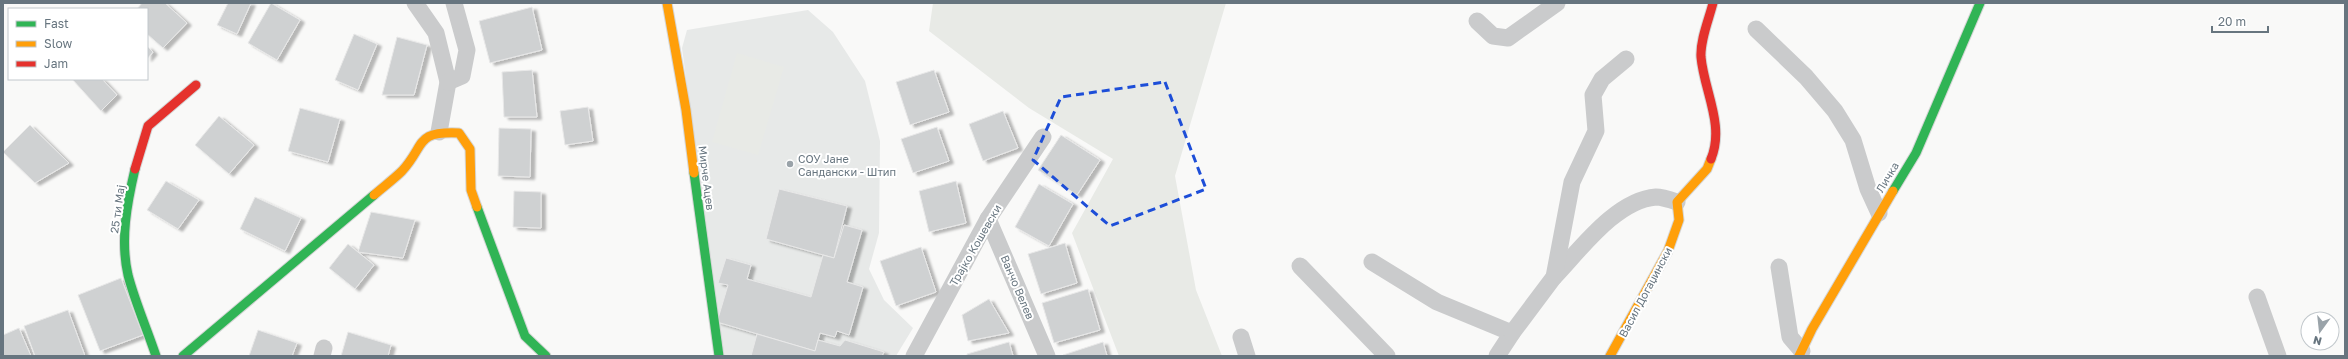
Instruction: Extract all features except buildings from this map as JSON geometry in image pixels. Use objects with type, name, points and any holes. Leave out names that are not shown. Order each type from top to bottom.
[{"type":"street","points":[[415,3],[436,33],[448,82],[438,132]]},
{"type":"street","points":[[448,82],[462,76],[467,50],[454,3]]},
{"type":"street","name":"Мирче Ацев","points":[[667,3],[686,110],[719,356]]},
{"type":"street","points":[[1477,21],[1493,36],[1508,38],[1557,3]]},
{"type":"street","points":[[1497,356],[1512,333],[1554,278],[1617,213],[1636,201],[1658,197],[1677,202],[1707,169],[1716,147],[1714,112],[1701,56],[1706,28],[1713,3]]},
{"type":"street","name":"Личка","points":[[1800,353],[1879,214],[1916,153],[1980,3]]},
{"type":"street","points":[[1756,29],[1806,77],[1835,111],[1853,140],[1868,189],[1879,214]]},
{"type":"street","points":[[1554,278],[1572,182],[1596,131],[1594,95],[1602,79],[1626,59]]},
{"type":"street","name":"25 ти Мај","points":[[156,356],[128,275],[124,246],[126,214],[135,171],[148,126],[196,85]]},
{"type":"street","points":[[184,356],[403,170],[420,142],[438,132],[459,133],[470,149],[470,190],[485,232],[525,336],[546,356]]},
{"type":"street","name":"Трајко Кошевски","points":[[914,356],[988,219],[1043,137]]},
{"type":"street","name":"Васил Догаџински","points":[[1610,356],[1668,251],[1679,220],[1677,202]]},
{"type":"street","name":"Ванчо Велев","points":[[988,219],[1047,356]]},
{"type":"street","points":[[1372,262],[1438,302],[1512,333]]},
{"type":"street","points":[[1300,266],[1387,356]]},
{"type":"street","points":[[1778,267],[1790,337],[1800,353]]},
{"type":"street","points":[[2256,298],[2278,356]]},
{"type":"street","points":[[1241,338],[1247,356]]},
{"type":"highlighted area","points":[[1165,82],[1206,189],[1110,226],[1033,160],[1061,97]]},
{"type":"shaded area","points":[[933,3],[1226,3],[1175,176],[1196,290],[1222,356],[1119,356],[1072,233],[1113,159],[1029,108],[929,31]]},
{"type":"shaded area","name":"СОУ Јане Сандански - Штип","points":[[808,10],[833,32],[865,81],[880,141],[879,233],[869,269],[884,300],[913,328],[896,356],[723,356],[682,48],[687,30]]},
{"type":"shaded area","points":[[737,53],[784,67],[758,155],[712,142]]},
{"type":"traffic: fast","points":[[1893,191],[1916,153],[1980,3]]},
{"type":"traffic: fast","points":[[135,169],[129,195],[126,222],[126,262],[134,295],[156,356]]},
{"type":"traffic: fast","points":[[694,173],[719,356]]},
{"type":"traffic: fast","points":[[183,356],[374,195]]},
{"type":"traffic: fast","points":[[477,207],[525,336],[546,356]]},
{"type":"traffic: slow","points":[[667,3],[686,110],[694,173]]},
{"type":"traffic: slow","points":[[374,195],[402,171],[428,137],[434,134],[459,133],[470,149],[471,190],[477,207]]},
{"type":"traffic: slow","points":[[1610,356],[1668,251],[1679,220],[1677,202],[1707,169],[1711,159]]},
{"type":"traffic: slow","points":[[1799,356],[1812,329],[1893,191]]},
{"type":"traffic: jam","points":[[1711,159],[1715,146],[1715,121],[1703,70],[1701,50],[1703,37],[1713,3]]},
{"type":"traffic: jam","points":[[135,169],[148,126],[196,85]]},
{"type":"place","name":"СОУ Јане Сандански - Штип","points":[[790,164]]}]
